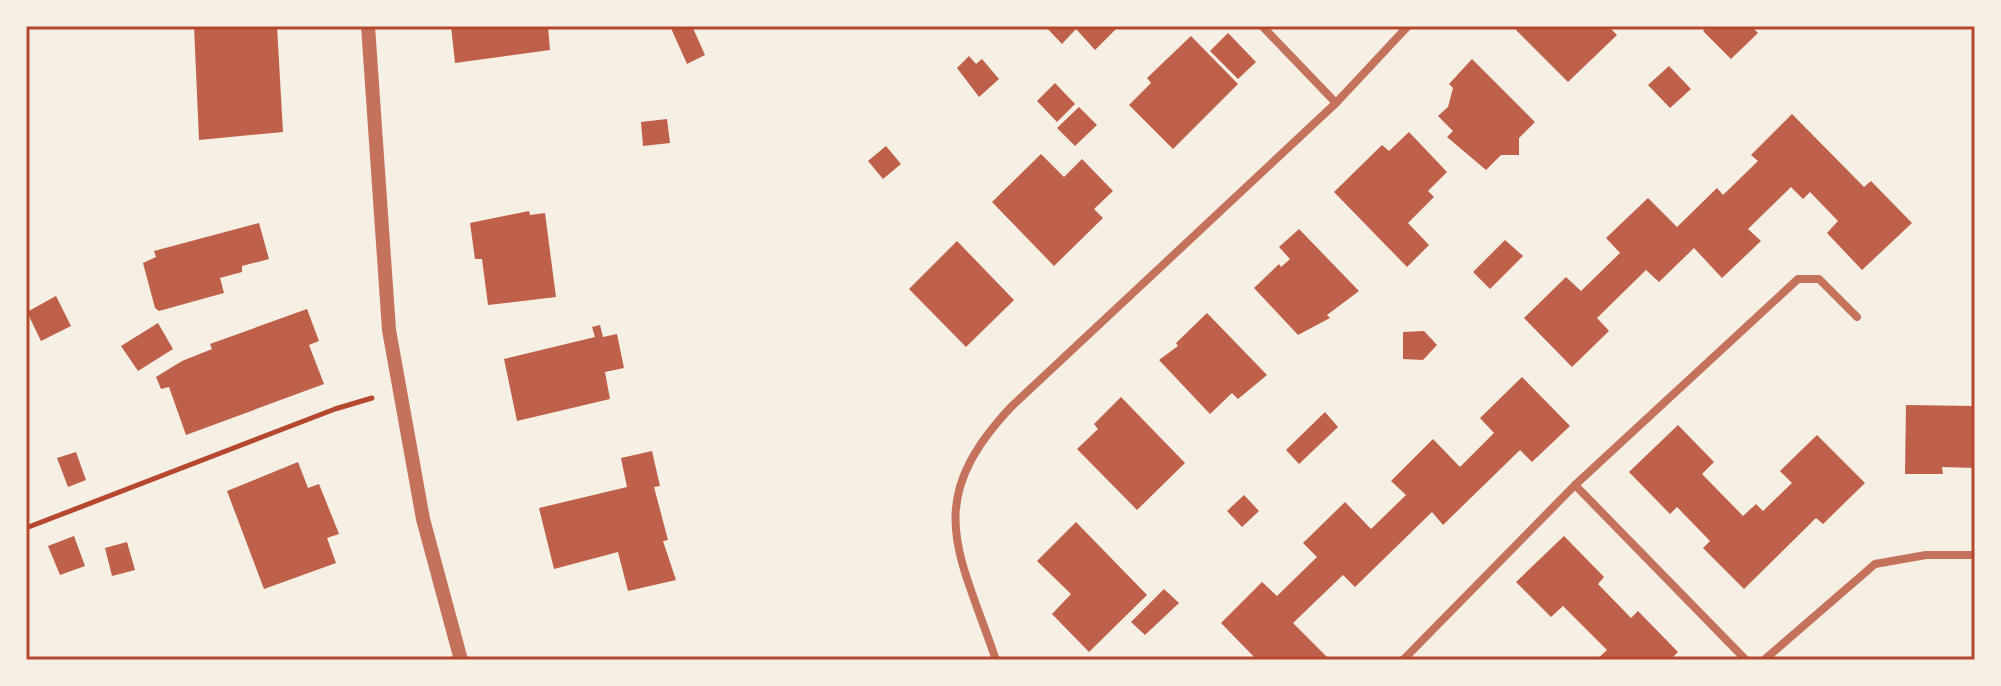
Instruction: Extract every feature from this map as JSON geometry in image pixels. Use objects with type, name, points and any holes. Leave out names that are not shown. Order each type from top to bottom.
[{"type":"street","points":[[368,26],[389,330],[423,519],[461,660]]},
{"type":"street","points":[[1262,26],[1336,103]]},
{"type":"street","points":[[996,660],[955,541],[954,505],[979,441],[1011,407],[1336,103],[1408,26]]},
{"type":"street","points":[[1403,660],[1575,485],[1798,279],[1819,279],[1857,317]]},
{"type":"street","points":[[1575,485],[1746,660]]},
{"type":"street","points":[[1764,660],[1875,564],[1926,555],[1975,555]]},
{"type":"path","points":[[26,528],[335,409],[400,391]]},
{"type":"building","points":[[194,26],[277,26],[283,132],[199,140]]},
{"type":"building","points":[[451,26],[548,26],[550,50],[455,63]]},
{"type":"building","points":[[670,26],[692,26],[705,55],[687,64]]},
{"type":"building","points":[[1045,26],[1119,26],[1095,50],[1076,29],[1062,44]]},
{"type":"building","points":[[1520,26],[1608,26],[1617,35],[1568,82],[1516,30]]},
{"type":"building","points":[[1709,26],[1751,26],[1758,33],[1731,59],[1703,31]]},
{"type":"building","points":[[1228,33],[1256,62],[1238,79],[1210,51]]},
{"type":"building","points":[[1191,36],[1238,84],[1173,149],[1129,105],[1151,83],[1147,78]]},
{"type":"building","points":[[969,56],[976,64],[982,59],[999,79],[979,97],[957,68]]},
{"type":"building","points":[[1472,59],[1535,122],[1519,138],[1519,155],[1501,155],[1486,170],[1447,137],[1453,131],[1438,116],[1448,107],[1453,88],[1449,84]]},
{"type":"building","points":[[1669,66],[1691,89],[1670,108],[1648,85]]},
{"type":"building","points":[[1055,83],[1075,104],[1057,122],[1037,101]]},
{"type":"building","points":[[1079,107],[1097,125],[1075,146],[1057,128]]},
{"type":"building","points":[[1792,114],[1864,187],[1871,181],[1912,223],[1862,270],[1827,233],[1838,221],[1810,192],[1803,199],[1791,187],[1748,229],[1761,241],[1722,278],[1694,248],[1659,282],[1646,270],[1597,318],[1609,331],[1572,367],[1524,318],[1566,277],[1581,291],[1620,253],[1606,238],[1648,198],[1677,227],[1717,188],[1723,195],[1758,161],[1751,155]]},
{"type":"building","points":[[667,119],[670,143],[643,146],[641,122]]},
{"type":"building","points":[[1409,132],[1447,172],[1428,191],[1434,197],[1408,223],[1429,245],[1407,267],[1334,192],[1382,145],[1389,151]]},
{"type":"building","points":[[886,146],[901,164],[883,179],[868,161]]},
{"type":"building","points":[[1041,154],[1064,177],[1082,159],[1113,191],[1094,209],[1103,218],[1054,266],[992,202]]},
{"type":"building","points":[[529,211],[530,215],[545,213],[556,297],[488,305],[482,259],[475,259],[470,223]]},
{"type":"building","points":[[259,223],[269,259],[242,266],[242,272],[220,278],[224,293],[159,311],[155,308],[143,263],[156,257],[154,251]]},
{"type":"building","points":[[1299,229],[1359,291],[1327,315],[1330,318],[1298,335],[1254,288],[1279,264],[1281,267],[1290,259],[1279,247]]},
{"type":"building","points":[[1505,240],[1523,256],[1490,289],[1473,272]]},
{"type":"building","points":[[957,241],[1014,300],[966,347],[909,289]]},
{"type":"building","points":[[56,296],[71,326],[41,341],[27,312]]},
{"type":"building","points":[[307,309],[319,341],[309,345],[324,384],[186,435],[169,387],[161,389],[156,377],[182,361],[212,349],[210,344]]},
{"type":"building","points":[[1207,313],[1267,375],[1238,399],[1232,393],[1210,414],[1159,360],[1178,346],[1176,343]]},
{"type":"building","points":[[158,323],[173,349],[138,371],[121,346]]},
{"type":"building","points":[[600,325],[603,337],[617,334],[624,368],[605,372],[610,399],[517,421],[504,359],[595,337],[592,327]]},
{"type":"building","points":[[1424,331],[1437,345],[1423,360],[1403,359],[1403,332]]},
{"type":"building","points":[[1522,377],[1570,426],[1532,462],[1520,450],[1443,525],[1432,512],[1355,587],[1343,575],[1293,623],[1330,660],[1286,660],[1283,657],[1257,660],[1221,623],[1262,582],[1277,596],[1317,557],[1303,543],[1345,502],[1371,529],[1406,495],[1391,481],[1433,439],[1460,467],[1494,433],[1480,418]]},
{"type":"building","points":[[1121,397],[1185,463],[1137,510],[1077,449],[1098,429],[1094,424]]},
{"type":"building","points":[[1906,405],[1975,406],[1975,468],[1942,467],[1943,474],[1905,474]]},
{"type":"building","points":[[1325,412],[1338,427],[1299,464],[1286,450]]},
{"type":"building","points":[[1678,425],[1714,462],[1702,474],[1743,516],[1756,504],[1763,511],[1792,483],[1780,471],[1817,435],[1865,483],[1823,524],[1816,518],[1744,589],[1703,548],[1710,541],[1677,507],[1670,514],[1629,472]]},
{"type":"building","points":[[652,451],[660,486],[654,487],[668,540],[663,541],[676,580],[628,591],[618,552],[554,569],[539,508],[627,487],[621,458]]},
{"type":"building","points":[[76,452],[86,480],[68,487],[57,458]]},
{"type":"building","points":[[298,462],[308,488],[319,484],[339,534],[327,538],[336,563],[264,589],[227,491]]},
{"type":"building","points":[[1244,495],[1259,511],[1242,527],[1227,511]]},
{"type":"building","points":[[1076,522],[1147,595],[1089,652],[1052,614],[1071,594],[1037,561]]},
{"type":"building","points":[[74,536],[85,566],[60,575],[48,546]]},
{"type":"building","points":[[1564,536],[1604,577],[1598,584],[1631,618],[1638,611],[1678,652],[1670,660],[1596,660],[1607,650],[1563,606],[1551,617],[1516,582]]},
{"type":"building","points":[[127,542],[135,570],[112,576],[105,548]]},
{"type":"building","points":[[1164,589],[1179,603],[1145,635],[1131,622]]}]
